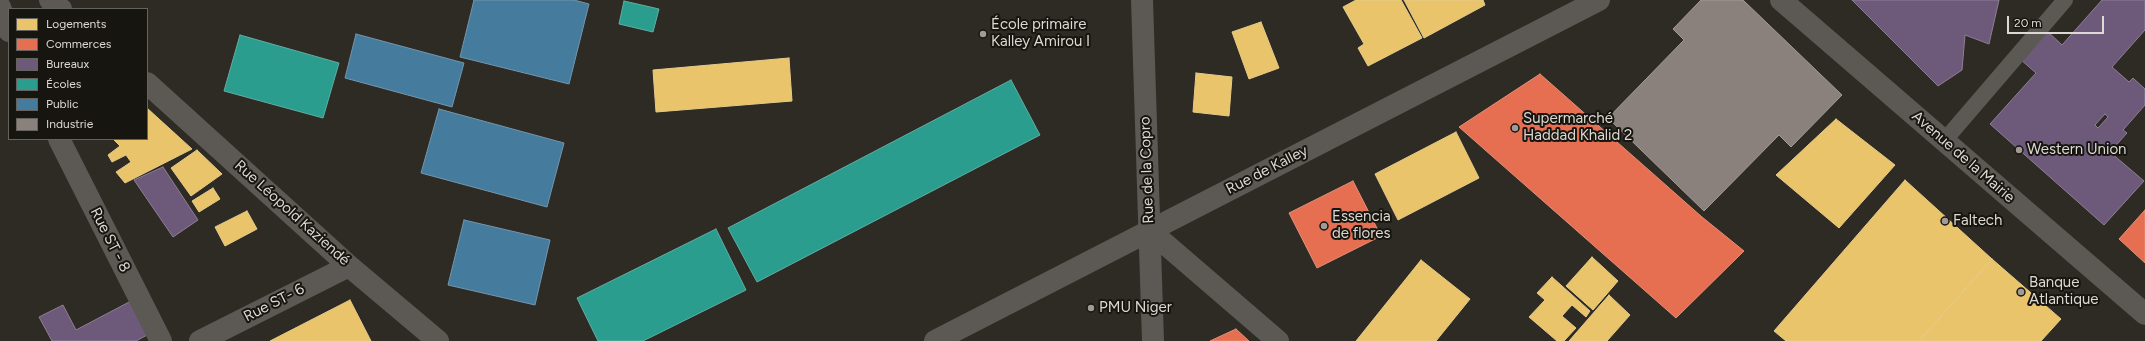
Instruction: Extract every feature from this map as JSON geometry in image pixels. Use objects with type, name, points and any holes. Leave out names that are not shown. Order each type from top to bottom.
[{"type":"street","points":[[50,0],[60,8]]},
{"type":"street","name":"Rue de la Copro","points":[[1142,0],[1153,341]]},
{"type":"street","name":"Rue de Kalley","points":[[935,341],[1599,0]]},
{"type":"street","name":"Avenue de la Mairie","points":[[1781,0],[2145,314]]},
{"type":"street","points":[[0,7],[8,28]]},
{"type":"street","name":"Rue Léopold Kaziendé","points":[[148,85],[349,266],[438,341]]},
{"type":"street","name":"Rue ST - 8","points":[[60,140],[161,341]]},
{"type":"street","points":[[1149,230],[1278,341]]},
{"type":"street","name":"Rue ST- 6","points":[[200,341],[349,266]]},
{"type":"lane","points":[[1944,141],[2065,0]]},
{"type":"building: Logements","points":[[1356,0],[1401,0],[1422,38],[1368,66],[1358,48],[1364,44],[1343,7]]},
{"type":"building: Logements","points":[[1404,0],[1483,0],[1485,5],[1424,38]]},
{"type":"building: Logements","points":[[1261,22],[1279,68],[1249,79],[1232,32]]},
{"type":"building: Logements","points":[[789,58],[792,101],[656,112],[653,70]]},
{"type":"building: Logements","points":[[1196,73],[1232,77],[1229,116],[1193,112]]},
{"type":"building: Logements","points":[[148,109],[192,149],[125,183],[116,172],[131,162],[126,155],[112,162],[108,155],[120,146],[114,140],[148,140]]},
{"type":"building: Logements","points":[[1836,119],[1895,165],[1839,228],[1776,175]]},
{"type":"building: Logements","points":[[1456,132],[1479,178],[1398,220],[1375,174]]},
{"type":"building: Logements","points":[[197,150],[222,174],[191,196],[171,168]]},
{"type":"building: Logements","points":[[1905,180],[1992,259],[1919,341],[1786,341],[1774,331]]},
{"type":"building: Logements","points":[[213,188],[220,199],[199,212],[192,201]]},
{"type":"building: Logements","points":[[247,211],[257,229],[225,246],[215,227]]},
{"type":"building: Logements","points":[[1592,257],[1618,281],[1593,310],[1566,286]]},
{"type":"building: Logements","points":[[1992,259],[2061,319],[2041,341],[1919,341]]},
{"type":"building: Logements","points":[[1421,260],[1470,299],[1436,341],[1356,341]]},
{"type":"building: Logements","points":[[1552,277],[1590,311],[1586,317],[1572,305],[1562,316],[1576,328],[1564,341],[1557,341],[1529,317],[1545,300],[1537,293]]},
{"type":"building: Logements","points":[[1609,295],[1630,315],[1607,341],[1569,341]]},
{"type":"building: Logements","points":[[350,300],[371,341],[270,341]]},
{"type":"building: Commerces","points":[[1540,74],[1702,217],[1744,251],[1676,318],[1459,127]]},
{"type":"building: Commerces","points":[[1353,181],[1381,236],[1317,268],[1289,213]]},
{"type":"building: Commerces","points":[[2145,210],[2145,263],[2119,239]]},
{"type":"building: Commerces","points":[[1236,329],[1249,341],[1210,341]]},
{"type":"building: Bureaux","points":[[1852,0],[1999,0],[1989,44],[1965,35],[1962,70],[1938,86]]},
{"type":"building: Bureaux","points":[[2102,0],[2145,0],[2145,30],[2112,67],[2129,82],[2133,78],[2145,89],[2145,105],[2123,130],[2127,133],[2110,152],[2144,181],[2104,225],[1990,124],[2036,73],[2020,59],[2046,30],[2062,45]],"holes":[[[2105,114],[2108,117],[2098,128],[2095,125]]]},
{"type":"building: Bureaux","points":[[163,167],[198,220],[173,237],[134,180]]},
{"type":"building: Bureaux","points":[[131,301],[149,334],[136,341],[52,341],[39,317],[63,305],[76,330]]},
{"type":"building: Écoles","points":[[624,1],[659,9],[653,32],[619,24]]},
{"type":"building: Écoles","points":[[240,35],[339,63],[323,118],[224,91]]},
{"type":"building: Écoles","points":[[1011,80],[1040,135],[757,282],[728,228]]},
{"type":"building: Écoles","points":[[716,229],[746,290],[643,341],[598,341],[577,298]]},
{"type":"building: Public","points":[[474,0],[574,0],[589,4],[569,84],[460,57]]},
{"type":"building: Public","points":[[356,34],[464,63],[452,107],[345,78]]},
{"type":"building: Public","points":[[439,109],[564,143],[547,207],[421,173]]},
{"type":"building: Public","points":[[464,220],[550,240],[535,305],[448,285]]},
{"type":"building: Industrie","points":[[1701,0],[1743,0],[1842,95],[1791,147],[1779,135],[1704,211],[1608,118],[1684,40],[1673,29]]},
{"type":"place","name":"École primaire Kalley Amirou I","points":[[983,34]]},
{"type":"place","name":"Supermarché Haddad Khalid 2","points":[[1515,128]]},
{"type":"place","name":"Western Union","points":[[2019,150]]},
{"type":"place","name":"Faltech","points":[[1945,221]]},
{"type":"place","name":"Essencia de flores","points":[[1324,226]]},
{"type":"place","name":"Banque Atlantique","points":[[2021,292]]},
{"type":"place","name":"PMU Niger","points":[[1091,308]]}]
